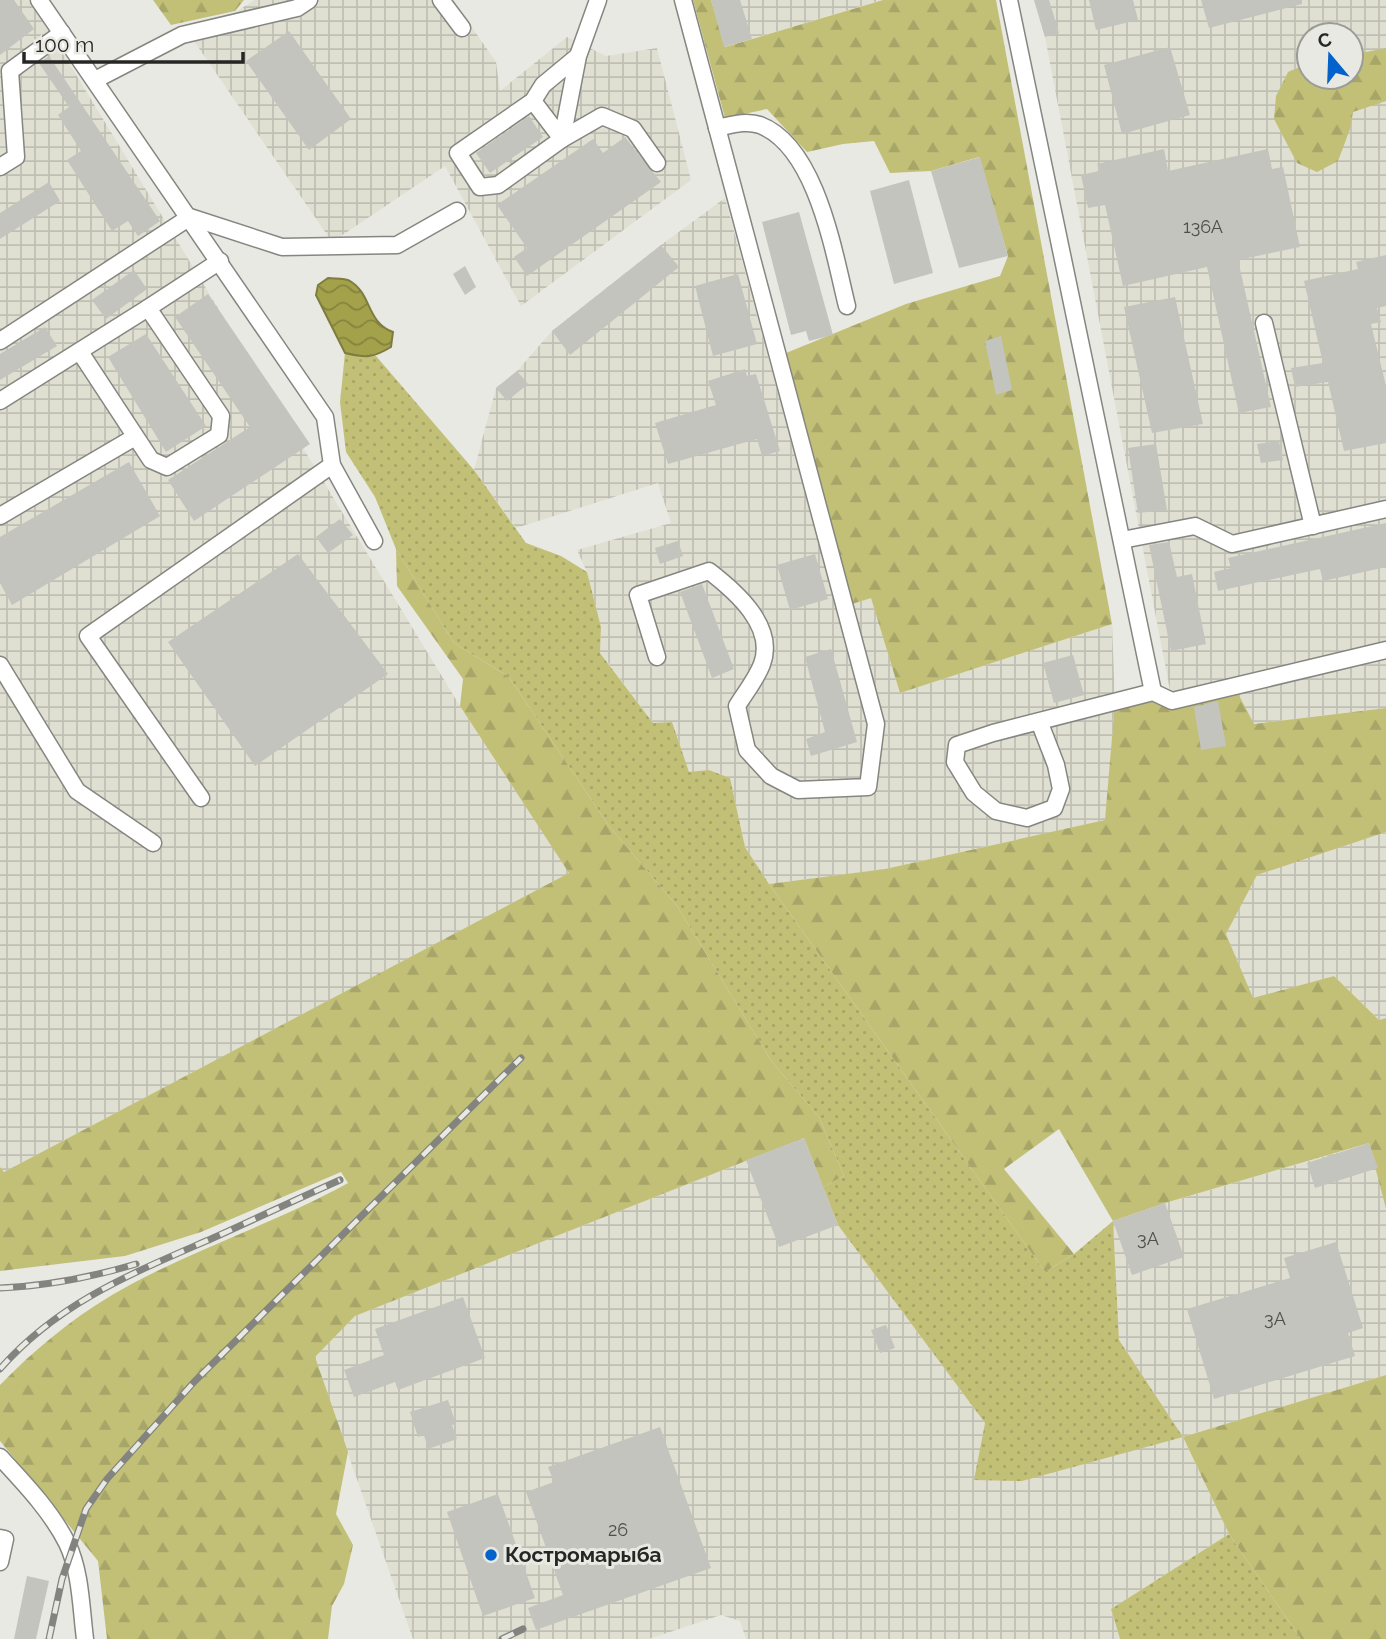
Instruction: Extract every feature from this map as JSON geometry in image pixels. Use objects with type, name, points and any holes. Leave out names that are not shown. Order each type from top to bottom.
[{"type":"street","points":[[39,0],[325,416],[332,465],[374,541]]},
{"type":"street","points":[[95,80],[182,35],[298,8],[309,0]]},
{"type":"street","points":[[441,0],[461,28]]},
{"type":"street","points":[[562,139],[578,56],[598,0]]},
{"type":"street","points":[[657,657],[638,595],[709,571],[732,589],[751,612],[766,640],[763,663],[737,706],[747,750],[771,776],[798,790],[867,787],[876,724],[683,0]]},
{"type":"street","points":[[1009,0],[1153,692]]},
{"type":"street","points":[[0,167],[16,157],[10,71],[62,33]]},
{"type":"street","points":[[578,56],[543,85],[533,101],[458,153],[480,187],[498,185],[562,139],[602,117],[633,129],[657,163]]},
{"type":"street","points":[[533,101],[562,139]]},
{"type":"street","points":[[717,128],[744,123],[760,125],[780,139],[798,159],[824,213],[847,306]]},
{"type":"street","points":[[190,217],[282,247],[397,245],[457,211]]},
{"type":"street","points":[[0,341],[190,217]]},
{"type":"street","points":[[0,401],[220,261]]},
{"type":"street","points":[[80,352],[151,460],[167,467],[219,435],[221,416],[148,308]]},
{"type":"street","points":[[1264,323],[1312,526]]},
{"type":"street","points":[[0,516],[135,437]]},
{"type":"street","points":[[201,798],[88,636],[332,465]]},
{"type":"street","points":[[1122,540],[1195,526],[1232,544],[1386,509]]},
{"type":"street","points":[[1039,721],[1056,765],[1061,789],[1054,808],[1027,818],[996,811],[974,793],[955,762],[957,745],[1039,721],[1153,692],[1172,701],[1386,650]]},
{"type":"street","points":[[0,665],[77,791],[153,843]]},
{"type":"street","points":[[0,1457],[30,1490],[67,1544],[78,1581],[85,1639]]},
{"type":"street","points":[[0,1538],[5,1539],[0,1562]]},
{"type":"shaded area","points":[[0,0],[28,0],[47,27],[460,706],[570,873],[4,1172],[0,1167]]},
{"type":"shaded area","points":[[254,0],[453,0],[496,62],[500,91],[567,37],[606,56],[657,48],[691,180],[521,306],[445,166],[332,242],[194,41]]},
{"type":"shaded area","points":[[711,0],[882,0],[724,47]]},
{"type":"shaded area","points":[[1034,0],[1386,0],[1386,708],[1254,724],[1172,701],[1045,37]]},
{"type":"shaded area","points":[[725,198],[836,607],[871,597],[900,693],[1112,624],[1115,702],[1106,820],[880,870],[769,884],[745,847],[730,778],[710,770],[689,773],[672,722],[653,723],[600,652],[601,627],[587,572],[577,550],[671,523],[658,483],[516,528],[474,470],[496,388],[517,371],[552,331]]},
{"type":"shaded area","points":[[1386,832],[1386,1018],[1379,1020],[1334,976],[1253,999],[1226,934],[1256,875]]},
{"type":"shaded area","points":[[804,1138],[838,1225],[985,1423],[975,1479],[1183,1437],[1229,1534],[1111,1609],[1120,1639],[746,1639],[740,1621],[721,1615],[649,1639],[413,1639],[314,1357],[355,1316]]},
{"type":"shaded area","points":[[1370,1143],[1386,1209],[1386,1375],[1183,1437],[1119,1340],[1113,1221],[1165,1203]]},
{"type":"green space","points":[[153,0],[244,0],[235,11],[171,25]]},
{"type":"green space","points":[[693,0],[711,0],[725,47],[883,0],[996,0],[1112,624],[900,693],[871,598],[852,604],[786,353],[906,304],[1000,276],[1008,256],[979,157],[931,171],[890,173],[874,141],[807,152],[767,109],[725,118]]},
{"type":"green space","points":[[1386,48],[1386,101],[1353,112],[1350,129],[1338,161],[1317,172],[1297,163],[1274,119],[1276,96],[1288,72],[1295,69],[1295,91],[1365,91],[1365,52]]},
{"type":"green space","points":[[345,353],[361,357],[376,356],[474,470],[526,543],[561,556],[587,572],[601,627],[600,653],[653,723],[672,722],[689,772],[709,770],[730,778],[745,847],[1045,1272],[1074,1254],[1113,1221],[1119,1340],[1183,1437],[1022,1481],[974,1480],[985,1423],[838,1225],[823,1187],[844,1176],[819,1117],[772,1062],[677,906],[609,826],[509,677],[454,643],[396,549],[375,497],[346,452],[340,402]]},
{"type":"green space","points":[[396,549],[454,643],[509,677],[609,826],[677,906],[772,1062],[819,1117],[844,1176],[823,1187],[804,1138],[355,1316],[315,1357],[348,1452],[336,1514],[353,1545],[344,1584],[332,1606],[328,1639],[107,1639],[98,1561],[0,1441],[0,1385],[53,1337],[112,1295],[170,1265],[348,1183],[341,1172],[201,1232],[125,1256],[0,1271],[0,1167],[4,1172],[569,873],[460,706],[463,679],[397,586]]},
{"type":"green space","points":[[1234,686],[1254,724],[1386,708],[1386,832],[1257,875],[1226,934],[1253,998],[1334,976],[1379,1020],[1386,1018],[1386,1209],[1369,1143],[1113,1221],[1059,1129],[1004,1169],[1074,1254],[1045,1272],[769,884],[885,869],[1105,820],[1115,702],[1153,692],[1172,701]]},
{"type":"green space","points":[[1386,1375],[1386,1639],[1301,1639],[1229,1534],[1183,1437]]},
{"type":"green space","points":[[1229,1534],[1301,1639],[1120,1639],[1111,1609]]},
{"type":"water","points":[[328,278],[348,280],[357,287],[378,322],[393,332],[391,347],[369,356],[345,353],[316,295],[318,285]]},
{"type":"building","points":[[0,0],[14,0],[34,29],[0,55]]},
{"type":"building","points":[[711,0],[740,0],[752,39],[724,47]]},
{"type":"building","points":[[1034,0],[1049,0],[1059,33],[1045,37]]},
{"type":"building","points":[[1089,0],[1133,0],[1138,20],[1096,30]]},
{"type":"building","points":[[1201,0],[1302,0],[1302,4],[1209,28]]},
{"type":"building","points":[[289,31],[351,119],[309,150],[246,61]]},
{"type":"building","points":[[1170,47],[1190,115],[1122,134],[1104,65]]},
{"type":"building","points":[[49,56],[160,221],[138,236],[128,221],[112,231],[67,160],[81,151],[58,115],[69,107],[39,63]]},
{"type":"building","points":[[529,116],[543,137],[490,173],[476,153]]},
{"type":"building","points":[[625,137],[661,182],[527,276],[514,257],[527,248],[497,205],[593,139],[603,153]]},
{"type":"building","points":[[1164,149],[1168,171],[1268,149],[1272,169],[1283,167],[1300,247],[1238,260],[1271,407],[1239,413],[1207,267],[1123,286],[1105,205],[1088,208],[1081,175],[1099,171],[1097,164]]},
{"type":"building","points":[[980,157],[1008,256],[959,268],[931,171]]},
{"type":"building","points":[[909,180],[933,273],[894,284],[870,191]]},
{"type":"building","points":[[49,182],[60,201],[0,239],[0,213]]},
{"type":"building","points":[[799,212],[833,335],[809,341],[806,331],[791,335],[762,222]]},
{"type":"building","points":[[661,245],[679,267],[570,355],[552,331]]},
{"type":"building","points":[[1386,255],[1386,306],[1377,308],[1381,322],[1371,324],[1386,386],[1386,443],[1344,451],[1328,382],[1295,387],[1291,368],[1323,363],[1304,281],[1358,269],[1356,262]]},
{"type":"building","points":[[465,266],[476,287],[465,295],[453,274]]},
{"type":"building","points":[[134,270],[147,289],[106,319],[92,300]]},
{"type":"building","points":[[738,274],[757,344],[713,356],[695,286]]},
{"type":"building","points":[[208,294],[310,444],[194,521],[168,480],[250,427],[175,317]]},
{"type":"building","points":[[1175,297],[1203,424],[1152,433],[1124,307]]},
{"type":"building","points":[[45,327],[57,346],[0,380],[0,354]]},
{"type":"building","points":[[146,334],[206,426],[166,452],[108,357]]},
{"type":"building","points":[[1001,336],[1012,390],[996,395],[985,341]]},
{"type":"building","points":[[745,369],[747,376],[756,374],[780,451],[762,456],[757,439],[668,464],[655,423],[716,405],[708,381]]},
{"type":"building","points":[[517,371],[528,384],[507,401],[496,388]]},
{"type":"building","points":[[1279,441],[1283,460],[1261,463],[1257,444]]},
{"type":"building","points":[[1156,444],[1167,510],[1138,513],[1128,448]]},
{"type":"building","points":[[129,462],[160,516],[12,605],[0,583],[0,537]]},
{"type":"building","points":[[340,519],[353,535],[328,553],[316,537]]},
{"type":"building","points":[[1386,523],[1386,567],[1323,581],[1320,569],[1218,591],[1214,572],[1231,568],[1228,558]]},
{"type":"building","points":[[678,541],[683,556],[660,564],[655,548]]},
{"type":"building","points":[[1169,542],[1177,577],[1192,574],[1206,644],[1171,651],[1149,545]]},
{"type":"building","points":[[298,554],[388,674],[255,766],[168,642]]},
{"type":"building","points":[[815,554],[828,599],[790,610],[777,565]]},
{"type":"building","points":[[702,584],[734,669],[712,678],[680,592]]},
{"type":"building","points":[[831,649],[857,742],[811,756],[806,739],[825,732],[805,657]]},
{"type":"building","points":[[1073,655],[1084,695],[1054,703],[1043,663]]},
{"type":"building","points":[[1218,701],[1226,746],[1201,750],[1194,707]]},
{"type":"building","points":[[804,1138],[838,1225],[779,1247],[746,1160]]},
{"type":"building","points":[[1369,1143],[1378,1168],[1315,1188],[1307,1163]]},
{"type":"building","points":[[1165,1203],[1184,1257],[1132,1275],[1113,1221]]},
{"type":"building","points":[[1336,1242],[1363,1328],[1348,1333],[1355,1356],[1214,1399],[1187,1309],[1290,1278],[1284,1258]]},
{"type":"building","points":[[463,1297],[485,1358],[398,1390],[395,1382],[354,1397],[344,1370],[384,1355],[375,1329]]},
{"type":"building","points":[[886,1325],[895,1348],[880,1353],[871,1330]]},
{"type":"building","points":[[448,1400],[456,1424],[452,1425],[457,1439],[428,1449],[424,1435],[418,1437],[410,1412]]},
{"type":"building","points":[[660,1427],[711,1568],[536,1630],[528,1608],[563,1595],[526,1492],[554,1482],[548,1467]]},
{"type":"building","name":"Костромарыба","points":[[498,1494],[535,1598],[483,1616],[447,1512]]},
{"type":"building","points":[[27,1576],[49,1581],[36,1639],[14,1639]]},
{"type":"railway","points":[[49,1639],[62,1579],[86,1509],[107,1479],[194,1382],[521,1058]]},
{"type":"railway","points":[[0,1369],[47,1325],[72,1307],[126,1277],[340,1180]]},
{"type":"railway","points":[[0,1288],[69,1280],[136,1264]]},
{"type":"railway","points":[[502,1639],[523,1629]]},
{"type":"place","name":"Костромарыба","points":[[491,1555]]}]
